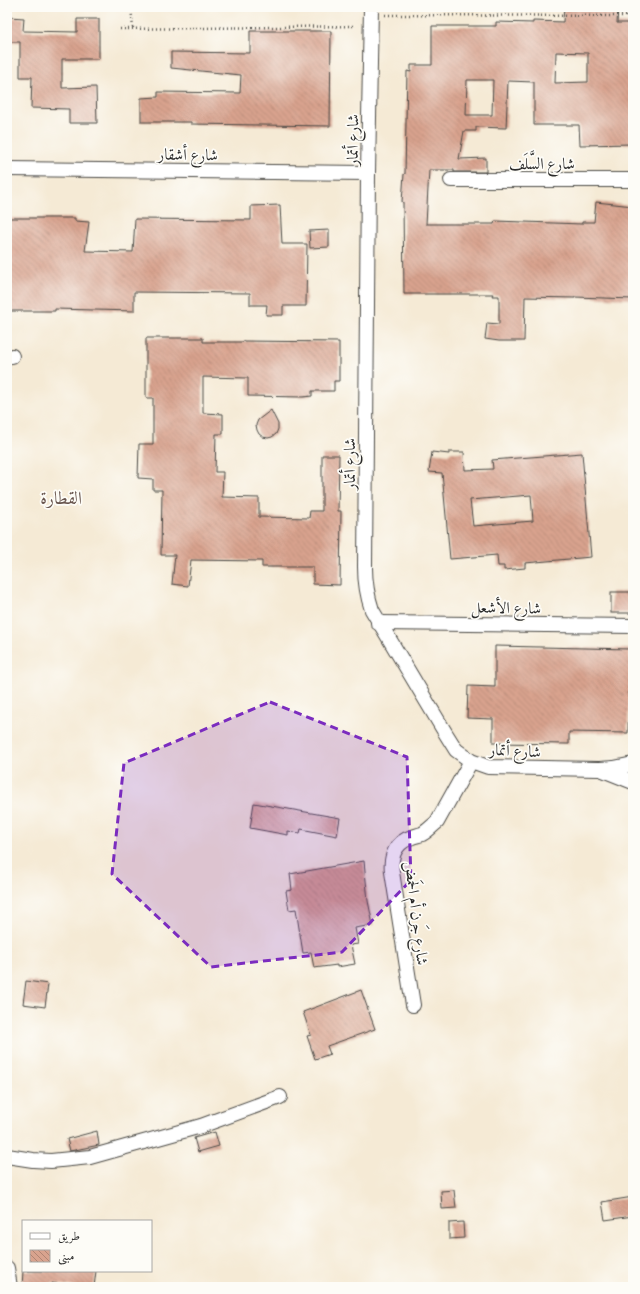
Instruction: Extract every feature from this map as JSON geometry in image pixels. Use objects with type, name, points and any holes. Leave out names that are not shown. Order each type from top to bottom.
[{"type":"street","name":"شارع أتمار","points":[[371,16],[368,173],[365,582],[372,610],[378,623],[449,740],[456,750],[471,761],[488,767],[507,769],[599,769],[633,764]]},
{"type":"street","name":"شارع أشقار","points":[[7,170],[368,173]]},
{"type":"street","name":"شارع السَّلَف","points":[[451,180],[633,180]]},
{"type":"street","name":"شارع الأشعل","points":[[378,623],[633,626]]},
{"type":"street","name":"شارع جَرن أم الحَمض","points":[[413,1005],[392,868],[393,854],[397,846],[404,840],[422,834],[437,822],[471,761]]},
{"type":"street","name":"شارع أتمار","points":[[599,769],[633,782]]},
{"type":"street","points":[[7,1156],[51,1161],[90,1157],[201,1126],[280,1097]]},
{"type":"street","points":[[7,1268],[10,1287]]},
{"type":"path","points":[[132,7],[133,29]]},
{"type":"path","points":[[120,29],[371,16],[633,16]]},
{"type":"highlighted area","points":[[270,702],[407,757],[411,880],[342,952],[211,967],[112,874],[124,763]]},
{"type":"building","points":[[564,7],[618,7],[617,23],[633,23],[633,144],[580,145],[579,125],[534,125],[534,82],[508,81],[506,128],[476,127],[476,131],[464,131],[459,159],[486,158],[486,172],[429,170],[426,224],[494,224],[495,221],[582,224],[582,222],[594,222],[596,202],[633,206],[633,299],[525,297],[524,341],[499,341],[485,339],[487,323],[499,324],[499,296],[492,296],[493,294],[404,294],[402,202],[405,174],[407,71],[411,72],[411,65],[432,65],[432,26],[496,26],[496,22],[563,22]],"holes":[[[556,52],[588,53],[588,82],[555,83]],[[467,80],[493,80],[492,115],[466,115]]]},
{"type":"building","points":[[9,17],[24,18],[23,31],[77,32],[77,19],[99,19],[99,59],[62,59],[62,88],[96,87],[97,123],[69,123],[69,109],[31,108],[32,77],[20,77],[20,42],[7,42]]},
{"type":"building","points":[[250,31],[331,31],[330,126],[141,122],[141,98],[158,97],[158,92],[240,93],[241,75],[171,68],[171,52],[250,53]]},
{"type":"building","points":[[280,205],[282,244],[307,244],[306,306],[283,306],[283,315],[266,315],[267,305],[250,305],[250,293],[134,292],[134,311],[55,309],[55,311],[7,311],[7,218],[75,218],[75,221],[89,222],[85,251],[133,252],[135,219],[251,220],[251,206]]},
{"type":"building","points":[[329,230],[329,247],[310,248],[309,231]]},
{"type":"building","points":[[146,338],[203,338],[203,342],[339,342],[339,381],[334,381],[334,391],[312,391],[312,396],[303,397],[248,396],[248,378],[203,377],[203,413],[223,414],[223,434],[216,434],[215,472],[223,472],[222,497],[259,498],[259,517],[309,518],[310,511],[322,511],[322,455],[339,455],[338,511],[341,511],[340,585],[313,584],[313,567],[262,567],[262,561],[191,560],[188,586],[172,584],[175,555],[161,555],[162,490],[153,490],[153,479],[138,478],[139,444],[153,444],[153,398],[146,398]]},
{"type":"building","points":[[271,410],[278,424],[278,429],[276,434],[272,437],[263,437],[259,434],[256,425],[258,420]]},
{"type":"building","points":[[432,452],[449,454],[449,452],[464,452],[465,470],[493,469],[492,460],[582,453],[591,557],[525,563],[525,568],[504,570],[504,566],[498,566],[497,555],[450,559],[442,473],[429,472]],"holes":[[[531,495],[533,521],[473,526],[470,500]]]},
{"type":"building","points":[[611,592],[633,592],[633,613],[611,613]]},
{"type":"building","points":[[495,646],[630,649],[630,659],[633,659],[633,689],[629,688],[628,733],[569,732],[569,744],[493,743],[493,719],[467,718],[468,686],[495,687]]},
{"type":"building","points":[[254,803],[340,818],[337,836],[301,829],[300,833],[288,831],[288,835],[250,828]]},
{"type":"building","points":[[364,861],[368,901],[373,925],[355,928],[358,944],[351,945],[355,964],[337,967],[337,965],[314,968],[311,952],[303,953],[296,909],[289,910],[286,891],[292,890],[290,874]]},
{"type":"building","points":[[26,981],[48,984],[45,1007],[23,1004]]},
{"type":"building","points":[[361,990],[375,1029],[327,1046],[330,1054],[315,1059],[307,1036],[311,1035],[303,1012]]},
{"type":"building","points":[[97,1131],[99,1145],[70,1151],[67,1139]]},
{"type":"building","points":[[215,1132],[219,1146],[198,1152],[194,1138]]},
{"type":"building","points":[[454,1190],[456,1208],[442,1209],[441,1191]]},
{"type":"building","points":[[633,1197],[633,1216],[605,1220],[602,1202]]},
{"type":"building","points":[[463,1222],[464,1238],[449,1239],[449,1223]]},
{"type":"building","points":[[23,1272],[96,1272],[94,1287],[73,1287],[52,1283],[51,1287],[22,1287]]},
{"type":"district","name":"القطارة","points":[[61,498]]}]
